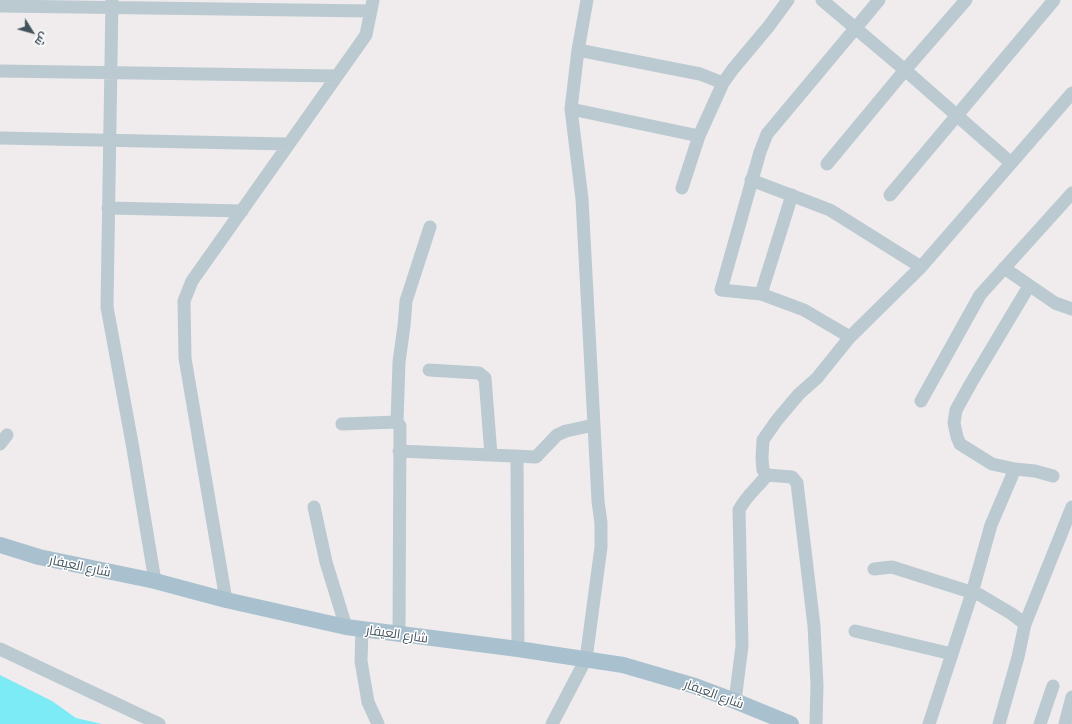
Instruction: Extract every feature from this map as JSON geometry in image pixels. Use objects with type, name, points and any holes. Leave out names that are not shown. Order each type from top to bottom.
[{"type":"main road","name":"شارع العيفار","points":[[0,545],[39,557],[354,628],[518,649],[623,666],[651,673],[735,701],[791,724]]},
{"type":"street","points":[[552,724],[586,659],[601,547],[601,523],[598,501],[582,199],[572,109],[578,50],[587,0]]},
{"type":"street","points":[[682,188],[699,136],[724,83],[732,69],[769,26],[788,0]]},
{"type":"street","points":[[822,0],[1011,163]]},
{"type":"street","points":[[850,337],[804,310],[761,294],[721,290],[751,180],[767,134],[879,0]]},
{"type":"street","points":[[827,164],[904,70],[966,0]]},
{"type":"street","points":[[890,195],[1054,0]]},
{"type":"street","points":[[112,4],[107,307],[132,442],[155,582]]},
{"type":"street","points":[[0,6],[112,4],[372,6],[366,35],[192,281],[184,301],[185,358],[226,600]]},
{"type":"street","points":[[578,50],[700,74],[724,83]]},
{"type":"street","points":[[0,71],[337,76]]},
{"type":"street","points":[[816,724],[817,685],[814,626],[797,483],[792,477],[767,475],[763,470],[763,440],[787,408],[817,378],[850,337],[921,267],[1072,93]]},
{"type":"street","points":[[572,109],[699,136]]},
{"type":"street","points":[[0,138],[110,139],[288,144]]},
{"type":"street","points":[[751,180],[830,210],[921,267]]},
{"type":"street","points":[[921,401],[980,295],[1072,193]]},
{"type":"street","points":[[761,294],[792,195]]},
{"type":"street","points":[[108,208],[242,211]]},
{"type":"street","points":[[399,634],[400,426],[397,422],[399,362],[406,301],[430,227]]},
{"type":"street","points":[[1004,268],[1055,304],[1072,309]]},
{"type":"street","points":[[1029,286],[970,383],[956,410],[954,422],[960,444],[992,464],[1015,469],[1035,471],[1053,476]]},
{"type":"street","points":[[429,370],[479,372],[485,378],[491,455]]},
{"type":"street","points":[[342,424],[397,422]]},
{"type":"street","points":[[400,451],[536,457],[557,435],[566,431],[594,425]]},
{"type":"street","points":[[517,456],[518,649]]},
{"type":"street","points":[[929,724],[972,592],[991,525],[1015,469]]},
{"type":"street","points":[[735,701],[742,646],[739,510],[747,497],[767,475]]},
{"type":"street","points":[[314,507],[326,562],[354,628],[368,702],[378,724]]},
{"type":"street","points":[[999,724],[1018,657],[1025,624],[1072,507]]},
{"type":"street","points":[[874,569],[892,567],[972,592],[1003,608],[1025,624]]},
{"type":"street","points":[[855,631],[952,654]]},
{"type":"street","points":[[0,649],[159,724]]},
{"type":"street","points":[[1040,724],[1053,686]]},
{"type":"street","points":[[1065,724],[1072,697]]},
{"type":"water","points":[[0,675],[52,701],[76,718],[102,724],[0,724]]}]
